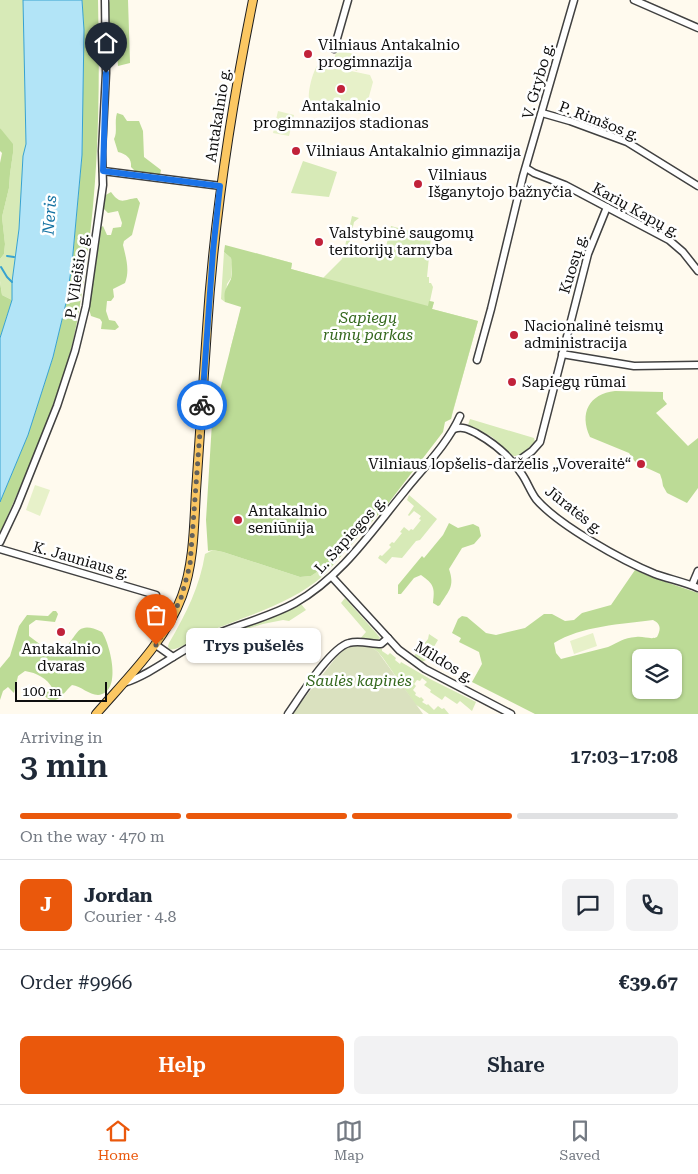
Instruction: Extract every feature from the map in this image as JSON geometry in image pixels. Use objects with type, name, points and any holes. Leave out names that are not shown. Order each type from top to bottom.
[{"type":"main road","name":"Antakalnio g.","points":[[96,714],[156,645],[181,598],[190,565],[209,296],[220,186],[234,93],[252,0]]},
{"type":"street","name":"P. Vileišio g.","points":[[0,542],[15,511],[51,422],[75,350],[86,306],[103,185],[106,73],[105,0]]},
{"type":"street","points":[[334,49],[348,0]]},
{"type":"street","name":"V. Grybo g.","points":[[526,168],[574,0]]},
{"type":"street","points":[[634,0],[698,28]]},
{"type":"street","name":"P. Rimšos g.","points":[[542,113],[627,142],[698,186]]},
{"type":"street","points":[[477,360],[526,168]]},
{"type":"street","name":"Karių Kapų g.","points":[[526,168],[565,185],[645,226],[675,245],[698,271]]},
{"type":"street","points":[[103,171],[220,186]]},
{"type":"street","name":"Kuosų g.","points":[[514,464],[532,451],[540,442],[588,254],[607,207]]},
{"type":"street","points":[[562,354],[634,366],[698,366]]},
{"type":"street","name":"L. Sapiegos g.","points":[[123,683],[140,678],[173,657],[219,632],[294,603],[332,577],[423,469],[454,429],[460,416]]},
{"type":"street","name":"Jūratės g.","points":[[454,429],[464,428],[497,446],[514,464],[536,499],[569,525],[608,550],[653,573],[695,587]]},
{"type":"street","name":"K. Jauniaus g.","points":[[0,549],[156,595]]},
{"type":"street","points":[[695,587],[698,571]]},
{"type":"street","name":"Mildos g.","points":[[332,577],[400,650],[425,669],[511,714]]},
{"type":"street","points":[[288,714],[326,663],[340,648],[354,642],[381,644],[388,638]]},
{"type":"street","points":[[156,645],[173,657]]},
{"type":"green space","points":[[0,0],[23,0],[26,144],[23,156],[19,229],[12,282],[12,300],[2,295],[0,281],[0,259],[4,254],[5,244],[2,217],[9,188],[13,153],[0,128]]},
{"type":"green space","points":[[82,0],[98,0],[99,68],[96,170],[90,238],[82,292],[77,323],[63,376],[47,422],[0,533],[0,502],[28,435],[53,357],[66,303],[72,264],[82,155],[84,30]]},
{"type":"green space","points":[[110,0],[128,0],[130,63],[118,66],[117,54],[110,43],[108,6]]},
{"type":"green space","points":[[338,48],[362,58],[357,71],[333,61]]},
{"type":"green space","name":"Antakalnio progimnazijos stadionas","points":[[318,65],[370,75],[373,82],[365,111],[359,114],[313,105],[309,99],[309,91]]},
{"type":"green space","points":[[278,111],[294,115],[289,136],[273,133]]},
{"type":"green space","points":[[117,113],[123,115],[127,121],[139,121],[143,131],[144,157],[161,170],[160,175],[135,171],[131,167],[131,161],[128,157],[118,152],[114,139]]},
{"type":"green space","points":[[0,128],[13,144],[13,153],[9,188],[2,217],[5,244],[4,254],[0,259],[0,163],[2,153],[0,151]]},
{"type":"green space","points":[[303,161],[337,172],[329,197],[291,193]]},
{"type":"green space","points":[[111,192],[117,199],[123,201],[137,198],[140,203],[132,235],[124,241],[123,245],[127,269],[125,283],[113,289],[114,297],[111,301],[107,301],[106,311],[109,320],[115,321],[119,327],[115,330],[101,329],[102,322],[100,319],[91,316],[89,309],[99,229],[103,226],[107,235],[111,235],[113,228],[121,227],[122,223],[118,211],[108,213],[103,208],[104,196]]},
{"type":"green space","name":"Sapiegų rūmų parkas","points":[[352,216],[359,218],[354,222],[349,245],[384,255],[391,226],[431,237],[427,277],[429,277],[429,283],[433,287],[430,301],[434,302],[432,309],[478,321],[451,419],[230,350],[256,253],[292,263],[291,269],[323,278],[342,259]]},
{"type":"green space","points":[[225,245],[292,263],[291,269],[428,306],[429,301],[434,302],[432,309],[478,321],[451,419],[445,422],[443,432],[387,505],[324,575],[317,572],[311,576],[300,577],[223,552],[208,551],[206,520],[214,390],[220,390],[241,307],[225,302],[225,292],[231,279],[232,269],[231,258],[224,252]]},
{"type":"green space","points":[[224,252],[231,258],[232,263],[231,278],[227,284],[225,302],[221,299]]},
{"type":"green space","points":[[0,282],[2,295],[12,300],[0,338]]},
{"type":"green space","points":[[615,391],[663,392],[663,399],[667,404],[656,413],[688,446],[698,438],[698,488],[687,503],[667,493],[660,474],[636,463],[629,453],[590,437],[586,420],[589,406],[599,396]]},
{"type":"green space","points":[[470,419],[534,438],[535,442],[520,456],[513,456],[492,437],[468,425]]},
{"type":"green space","points":[[35,485],[50,490],[40,516],[26,510]]},
{"type":"green space","points":[[409,495],[437,519],[402,558],[392,557],[386,564],[378,558],[380,555],[382,556],[391,547],[389,545],[392,542],[394,543],[404,527],[409,531],[413,530],[421,520],[419,519],[421,516],[414,511],[408,515],[414,506],[407,500]]},
{"type":"green space","points":[[449,523],[458,528],[473,524],[479,527],[481,536],[474,544],[462,548],[449,569],[451,584],[440,605],[438,606],[433,603],[433,587],[421,575],[414,578],[401,594],[398,594],[398,585],[422,556],[424,558],[443,535]]},
{"type":"green space","points":[[213,550],[300,577],[311,576],[317,572],[324,575],[282,602],[203,634],[181,647],[169,649],[169,643],[187,611],[196,589],[205,554]]},
{"type":"green space","points":[[635,570],[698,593],[698,714],[535,714],[472,682],[482,664],[479,652],[459,642],[461,638],[452,633],[458,619],[462,616],[467,617],[486,633],[496,635],[525,628],[544,614],[552,614],[565,621],[574,620],[582,613],[611,605]],"holes":[[[653,620],[658,623],[660,629],[655,638],[628,638],[608,647],[561,659],[556,653],[554,643],[589,629]]]},
{"type":"green space","points":[[345,598],[377,634],[380,638],[378,641],[359,640],[366,632],[341,603]]},
{"type":"green space","points":[[301,604],[306,610],[289,621],[283,620],[263,624],[233,633],[232,630]]},
{"type":"green space","points":[[53,611],[56,611],[58,614],[55,622],[36,620],[29,625],[29,636],[41,645],[55,645],[63,648],[81,629],[86,627],[93,628],[102,632],[111,657],[112,677],[110,686],[106,692],[98,695],[91,694],[72,685],[59,698],[52,700],[44,695],[53,689],[48,682],[34,673],[25,671],[18,676],[14,693],[8,687],[3,691],[0,700],[0,668],[10,656],[19,626],[27,615],[48,616]]},
{"type":"green space","points":[[593,633],[597,646],[574,654],[570,641]]},
{"type":"green space","points":[[429,634],[438,640],[426,660],[422,662],[414,656],[428,639]]},
{"type":"green space","name":"Saulės kapinės","points":[[357,645],[370,646],[378,652],[423,714],[292,714],[337,656],[346,648]]},
{"type":"green space","points":[[370,646],[382,649],[388,655],[390,653],[400,664],[401,662],[476,702],[472,711],[460,701],[457,704],[445,696],[442,700],[430,692],[431,690],[424,685],[427,682],[422,678],[414,684],[416,686],[413,690],[416,693],[415,695],[421,697],[424,700],[422,702],[428,704],[434,710],[438,706],[442,709],[444,708],[449,714],[429,714],[415,704],[383,658]]},
{"type":"water","name":"Neris","points":[[23,0],[82,0],[84,30],[82,155],[72,264],[66,303],[53,357],[28,435],[0,502],[0,338],[12,300],[12,282],[19,229],[23,156],[26,144]]},
{"type":"waterway","points":[[7,256],[14,257]]},
{"type":"waterway","points":[[1,267],[12,282]]},
{"type":"way so far","points":[[156,645],[184,591],[190,565],[202,405]]},
{"type":"place","name":"Vilniaus Antakalnio progimnazija","points":[[308,54]]},
{"type":"place","name":"Antakalnio progimnazijos stadionas","points":[[341,89]]},
{"type":"place","name":"Vilniaus Antakalnio gimnazija","points":[[296,151]]},
{"type":"place","name":"Vilniaus Išganytojo bažnyčia","points":[[418,184]]},
{"type":"place","name":"Valstybinė saugomų teritorijų tarnyba","points":[[319,242]]},
{"type":"place","name":"Nacionalinė teismų administracija","points":[[514,335]]},
{"type":"place","name":"Sapiegų rūmai","points":[[512,382]]},
{"type":"place","name":"Vilniaus lopšelis-darželis „Voveraitė“","points":[[641,464]]},
{"type":"place","name":"Antakalnio seniūnija","points":[[238,520]]},
{"type":"place","name":"Antakalnio dvaras","points":[[61,632]]},
{"type":"place","name":"Trys pušelės","points":[[156,645]]},
{"type":"route","points":[[106,73],[102,151],[103,171],[220,186],[213,251],[202,405]]}]
